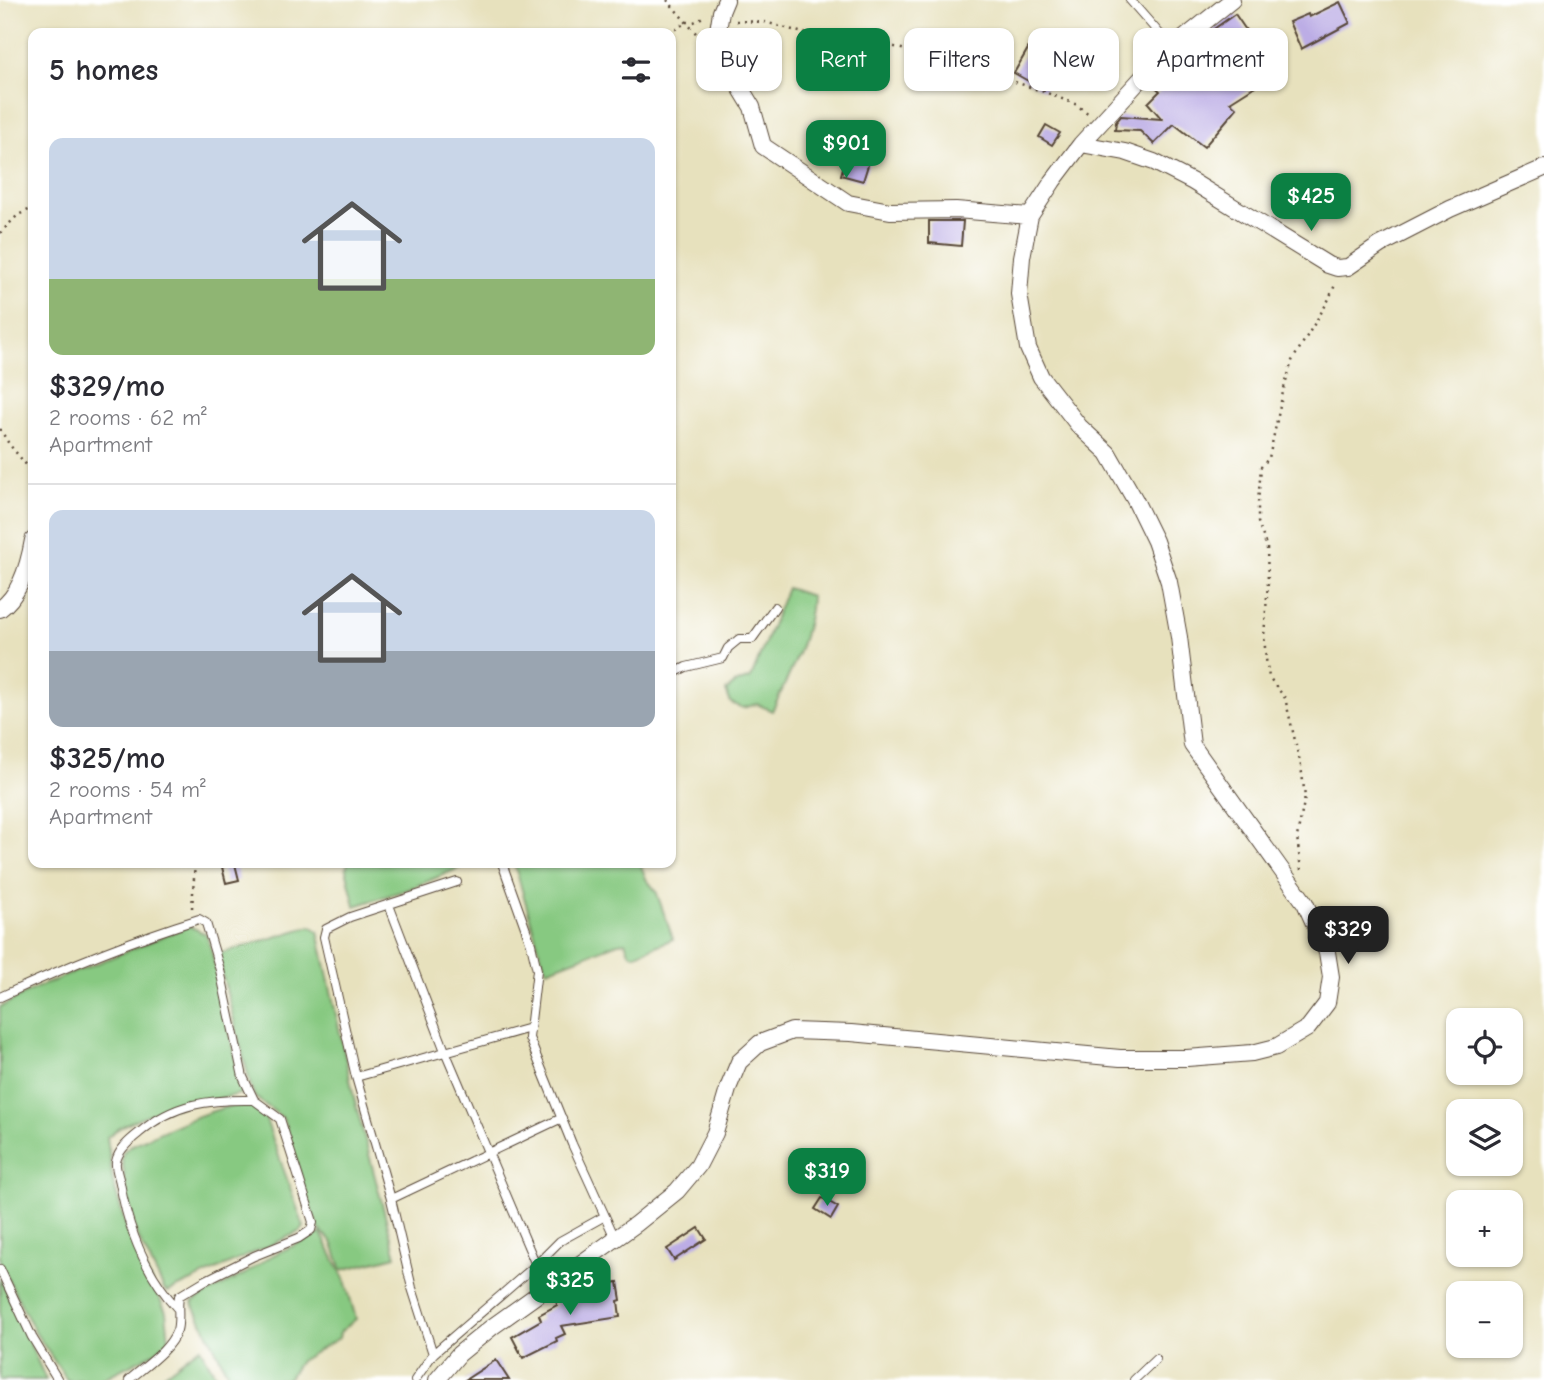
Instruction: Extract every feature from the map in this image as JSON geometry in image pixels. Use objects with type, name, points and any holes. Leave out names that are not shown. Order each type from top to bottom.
[{"type":"street","points":[[1197,28],[1232,0]]},
{"type":"street","points":[[437,1380],[459,1353],[492,1326],[677,1191],[698,1166],[715,1133],[739,1062],[760,1043],[792,1031],[851,1033],[1120,1058],[1187,1058],[1252,1053],[1283,1043],[1308,1028],[1327,1003],[1331,977],[1327,952],[1299,894],[1192,745],[1179,637],[1169,582],[1154,541],[1135,500],[1108,453],[1079,426],[1041,377],[1028,348],[1019,294],[1022,257],[1030,216],[1081,144],[1133,86]]},
{"type":"street","points":[[742,91],[752,107],[763,146],[848,203],[890,211],[956,210],[1030,216]]},
{"type":"street","points":[[1081,144],[1125,152],[1154,162],[1193,182],[1328,265],[1342,269],[1380,245],[1450,209],[1544,169]]},
{"type":"street","points":[[0,609],[11,601],[28,560]]},
{"type":"lane","points":[[1130,0],[1154,28]]},
{"type":"lane","points":[[676,673],[686,667],[723,658],[739,639],[752,639],[775,607]]},
{"type":"lane","points":[[504,868],[531,944],[537,970],[529,1038],[615,1238]]},
{"type":"lane","points":[[433,1354],[412,1288],[391,1199],[356,1077],[324,937],[326,929],[350,917],[457,882]]},
{"type":"lane","points":[[389,905],[445,1051],[536,1265]]},
{"type":"lane","points":[[0,997],[156,932],[199,919],[206,923],[220,970],[243,1077],[254,1100],[281,1119],[313,1222],[311,1230],[299,1238],[254,1256],[179,1296],[178,1327],[171,1342],[129,1380]]},
{"type":"lane","points":[[356,1077],[530,1028]]},
{"type":"lane","points":[[177,1308],[160,1290],[135,1242],[124,1209],[116,1162],[127,1143],[171,1110],[221,1099],[254,1100]]},
{"type":"lane","points":[[391,1199],[562,1118]]},
{"type":"lane","points":[[415,1380],[433,1354],[560,1241],[605,1216]]},
{"type":"lane","points":[[0,1269],[32,1337],[58,1380]]},
{"type":"lane","points":[[1134,1380],[1156,1359]]},
{"type":"path","points":[[667,0],[696,33]]},
{"type":"path","points":[[676,29],[687,22],[722,11],[803,33],[866,39],[992,74],[1047,93],[1087,111],[1099,123]]},
{"type":"path","points":[[0,233],[18,215],[28,210]]},
{"type":"path","points":[[1299,894],[1302,879],[1297,837],[1305,797],[1301,766],[1285,698],[1269,677],[1266,659],[1264,636],[1268,583],[1267,548],[1258,522],[1258,502],[1261,467],[1269,458],[1292,361],[1327,303],[1342,269]]},
{"type":"path","points":[[0,429],[28,467]]},
{"type":"path","points":[[195,868],[191,915],[199,919]]},
{"type":"green space","points":[[787,588],[811,596],[810,611],[803,641],[779,698],[772,711],[757,704],[743,708],[731,703],[726,691],[736,683],[751,678]]},
{"type":"green space","points":[[459,868],[409,889],[355,906],[346,869]]},
{"type":"green space","points":[[515,868],[642,868],[646,879],[656,891],[673,939],[634,955],[629,952],[625,942],[618,943],[547,970]]},
{"type":"green space","points":[[189,926],[206,934],[211,949],[243,1093],[155,1112],[122,1126],[107,1137],[113,1182],[127,1230],[166,1312],[169,1340],[154,1353],[100,1380],[67,1380],[35,1332],[0,1263],[0,1007],[36,988]]},
{"type":"green space","points":[[311,926],[318,931],[354,1098],[396,1256],[342,1270],[332,1242],[319,1229],[310,1206],[283,1118],[255,1097],[251,1087],[218,958],[219,954]]},
{"type":"green space","points":[[253,1103],[265,1117],[304,1227],[301,1231],[168,1292],[136,1233],[128,1200],[123,1152],[130,1146],[187,1120]]},
{"type":"green space","points":[[321,1233],[345,1280],[356,1319],[340,1332],[339,1338],[300,1361],[287,1380],[231,1380],[192,1302],[245,1274],[273,1255]]},
{"type":"green space","points":[[0,1278],[4,1286],[46,1380],[0,1380]]},
{"type":"green space","points":[[200,1347],[218,1380],[157,1380]]},
{"type":"building","points":[[1340,2],[1350,23],[1301,49],[1289,22],[1308,14],[1309,17]]},
{"type":"building","points":[[1235,14],[1245,28],[1215,28]]},
{"type":"building","points":[[1028,49],[1028,81],[1014,73]]},
{"type":"building","points":[[1160,91],[1247,91],[1230,102],[1237,108],[1204,147],[1174,124],[1154,144],[1140,131],[1115,130],[1116,122],[1121,116],[1162,119],[1148,103]]},
{"type":"building","points":[[1046,125],[1060,133],[1052,145],[1039,137]]},
{"type":"building","points":[[855,140],[874,146],[863,181],[841,175],[847,153],[850,154]]},
{"type":"building","points":[[929,221],[963,221],[961,246],[929,243]]},
{"type":"building","points":[[222,868],[236,868],[239,880],[226,883]]},
{"type":"building","points":[[822,1198],[838,1207],[831,1219],[815,1209]]},
{"type":"building","points":[[699,1228],[706,1239],[674,1260],[667,1249]]},
{"type":"building","points":[[618,1282],[620,1317],[561,1326],[565,1334],[556,1338],[557,1341],[523,1358],[512,1337],[541,1320],[539,1315],[557,1305],[556,1299],[596,1291],[596,1286]]},
{"type":"building","points":[[496,1360],[509,1380],[465,1380]]}]
